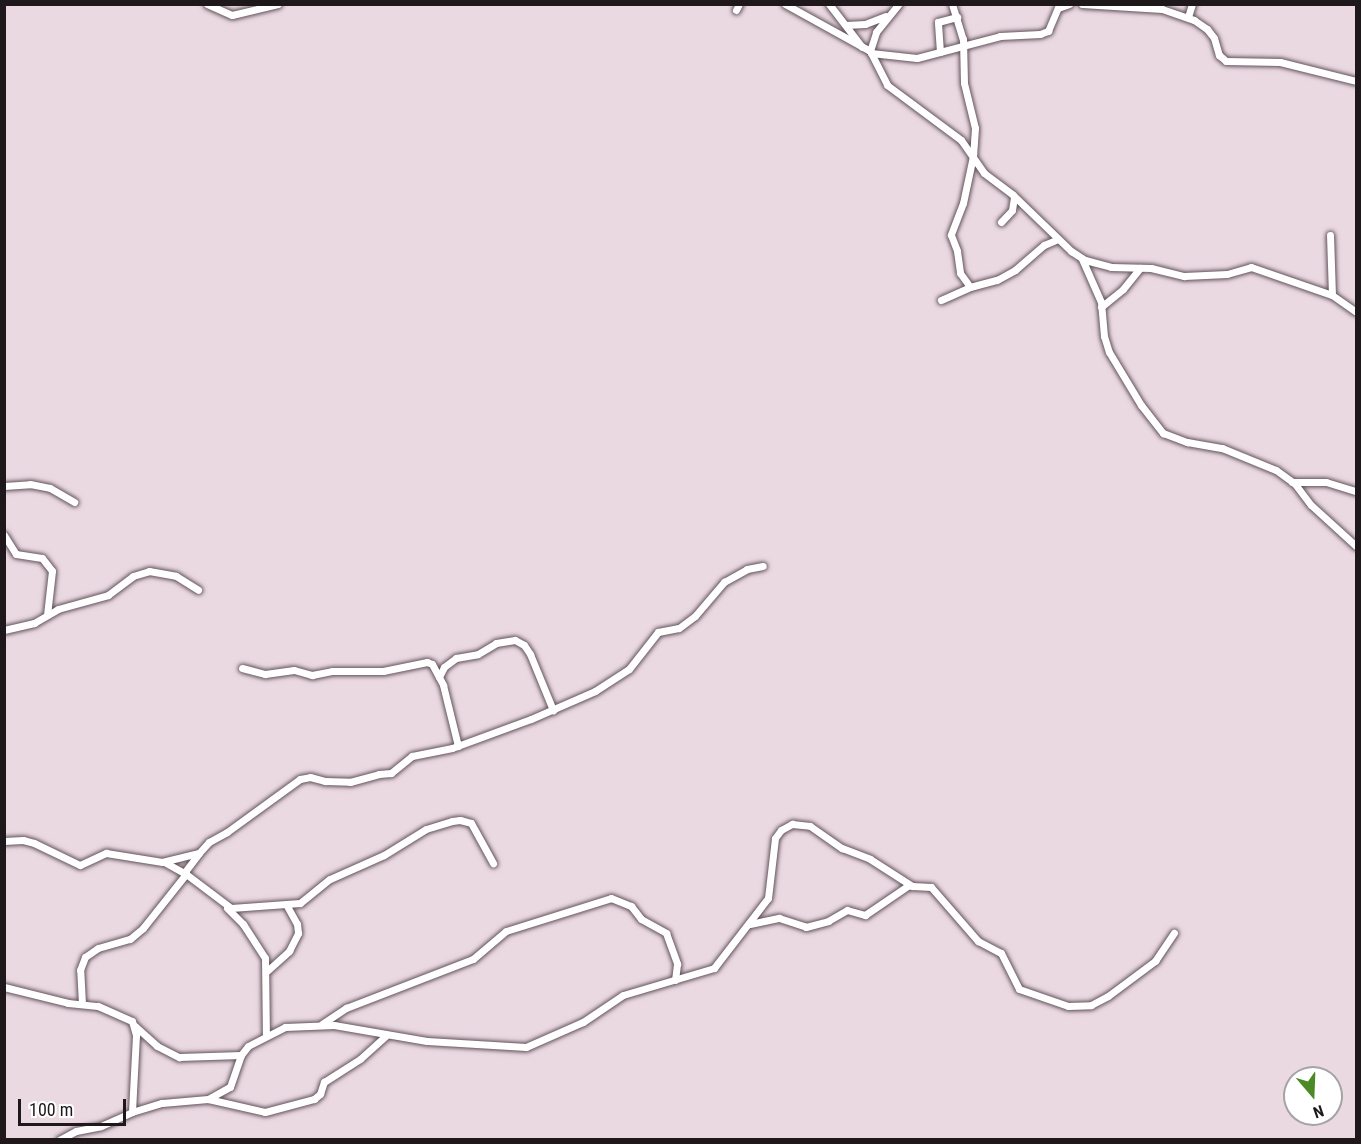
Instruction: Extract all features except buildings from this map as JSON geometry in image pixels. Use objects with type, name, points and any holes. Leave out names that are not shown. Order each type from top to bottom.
[{"type":"street","points":[[207,4],[232,15],[278,4]]},
{"type":"street","points":[[785,4],[870,52],[917,58],[963,48],[1000,36],[1048,31],[1058,8],[1070,4]]},
{"type":"street","points":[[829,4],[862,47]]},
{"type":"street","points":[[899,4],[876,32],[870,52],[888,85],[961,140],[984,172],[1082,259],[1111,267],[1140,268],[1184,276],[1227,274],[1251,267],[1332,296],[1356,312]]},
{"type":"street","points":[[952,4],[963,48],[964,83],[974,123],[973,156],[960,216],[951,236],[957,251],[960,273],[970,287]]},
{"type":"street","points":[[1082,4],[1144,6],[1188,18],[1212,34],[1219,56],[1226,61],[1280,62],[1356,81]]},
{"type":"street","points":[[1188,18],[1192,4]]},
{"type":"street","points":[[846,25],[865,24],[891,14]]},
{"type":"street","points":[[940,52],[938,22],[957,17]]},
{"type":"street","points":[[1001,222],[1014,206],[1014,197]]},
{"type":"street","points":[[1329,235],[1332,296]]},
{"type":"street","points":[[940,300],[970,287],[997,280],[1015,270],[1044,245],[1058,239]]},
{"type":"street","points":[[1082,259],[1101,307],[1109,352],[1141,405],[1163,433],[1238,454],[1269,466],[1292,482],[1311,505],[1356,546]]},
{"type":"street","points":[[1101,307],[1123,289],[1140,268]]},
{"type":"street","points":[[1292,482],[1319,481],[1356,491]]},
{"type":"street","points":[[4,486],[30,484],[50,488],[74,502]]},
{"type":"street","points":[[4,535],[16,554],[42,558],[52,571],[48,615]]},
{"type":"street","points":[[82,1004],[80,970],[85,957],[98,948],[130,939],[142,928],[209,842],[227,832],[300,779],[310,777],[325,781],[358,781],[379,774],[391,774],[416,755],[458,746],[553,710],[620,676],[638,660],[658,632],[684,625],[707,604],[724,582],[747,569],[763,566]]},
{"type":"street","points":[[4,630],[34,623],[68,606],[108,595],[134,576],[149,571],[166,573],[187,582],[198,590]]},
{"type":"street","points":[[439,677],[444,667],[456,658],[478,654],[496,643],[515,640],[524,645],[530,654],[553,710]]},
{"type":"street","points":[[242,668],[265,674],[294,670],[312,675],[332,671],[383,670],[421,662],[432,664],[439,677],[458,746]]},
{"type":"street","points":[[227,908],[287,906],[300,903],[330,879],[384,855],[426,829],[452,821],[460,820],[471,823],[493,863]]},
{"type":"street","points":[[208,1099],[230,1087],[241,1055],[248,1046],[266,1035],[292,1026],[349,1027],[387,1035],[495,1047],[526,1047],[583,1022],[623,995],[717,966],[768,898],[775,838],[781,830],[792,824],[810,826],[842,848],[870,859],[909,885],[931,887],[978,941],[1001,952],[1019,989],[1068,1006],[1092,1005],[1108,996],[1155,961],[1174,933]]},
{"type":"street","points":[[4,841],[23,840],[34,843],[80,865],[106,853],[165,862],[217,896],[239,918],[261,947],[267,971],[266,1035]]},
{"type":"street","points":[[165,862],[199,853]]},
{"type":"street","points":[[748,925],[772,918],[812,926],[828,921],[847,910],[865,915],[909,885]]},
{"type":"street","points":[[316,1026],[327,1022],[346,1008],[473,959],[506,932],[611,898],[631,906],[641,919],[666,933],[676,964],[675,980]]},
{"type":"street","points":[[267,971],[289,951],[298,933],[297,924],[287,906]]},
{"type":"street","points":[[4,987],[106,1008],[132,1021],[157,1046],[179,1058],[241,1055]]},
{"type":"street","points":[[132,1112],[135,1026]]},
{"type":"street","points":[[59,1140],[76,1131],[101,1126],[132,1112],[162,1103],[208,1099],[265,1112],[314,1099],[320,1094],[324,1082],[360,1059],[387,1035]]}]
